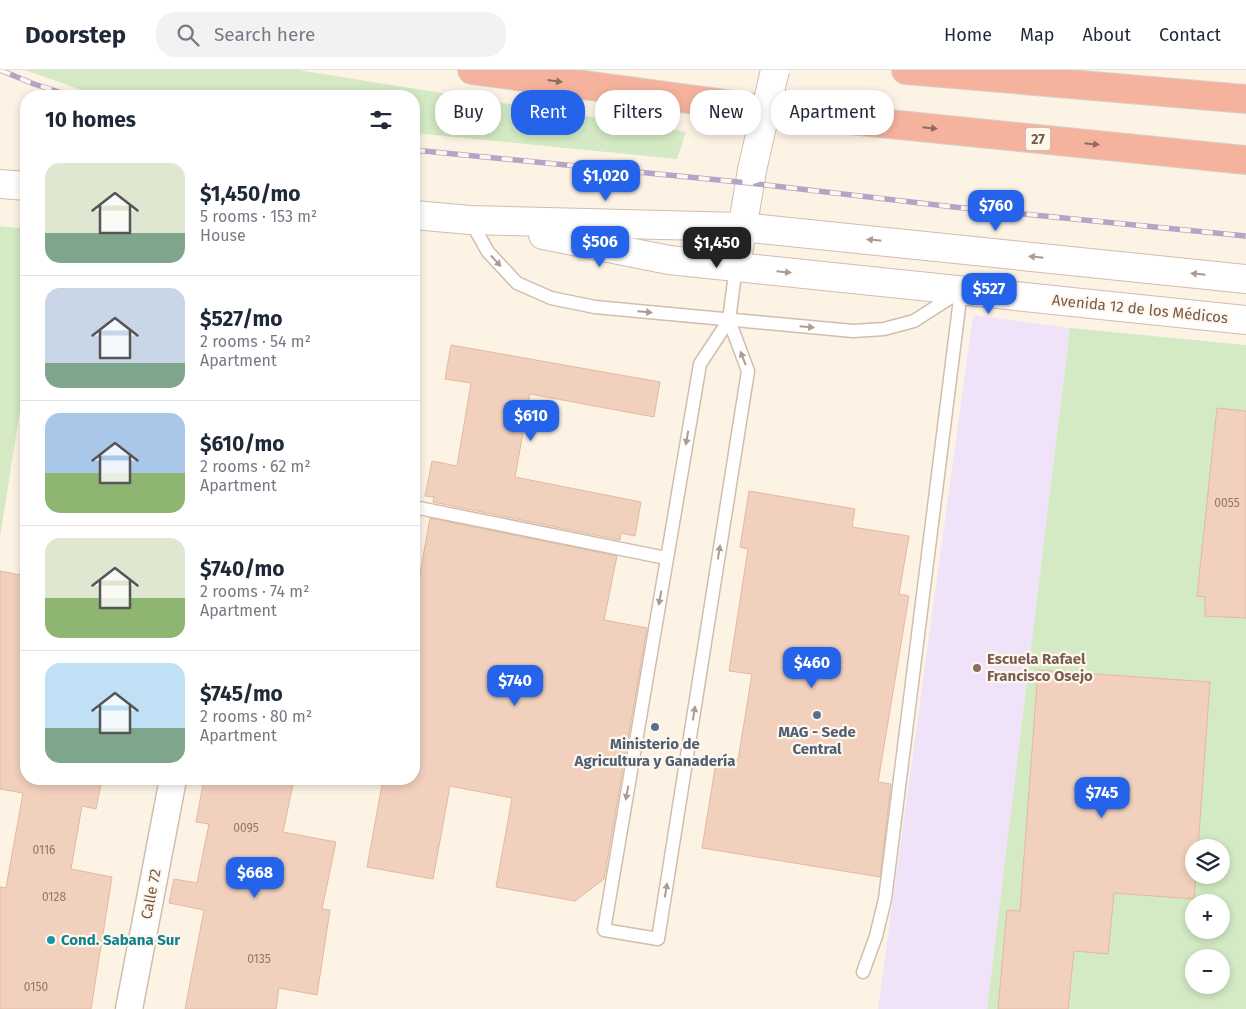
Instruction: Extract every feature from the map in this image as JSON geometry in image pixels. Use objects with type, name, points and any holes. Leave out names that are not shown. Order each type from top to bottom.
[{"type":"highway","name":"27","points":[[472,70],[830,118],[1246,160]]},
{"type":"highway","points":[[906,70],[1246,99]]},
{"type":"highway","points":[[1035,81],[1246,83]]},
{"type":"main road","points":[[736,266],[752,170],[775,70]]},
{"type":"main road","points":[[0,184],[20,186]]},
{"type":"main road","name":"Avenida 12 de los Médicos","points":[[420,216],[470,220],[741,227],[1246,279]]},
{"type":"main road","name":"Avenida 12 de los Médicos","points":[[470,220],[670,260],[1246,320]]},
{"type":"main road","points":[[670,260],[686,258],[716,246],[741,227]]},
{"type":"street","name":"Calle 72","points":[[129,1009],[172,785]]},
{"type":"lane","points":[[470,220],[488,252],[517,283],[551,298],[595,307],[854,331],[884,329],[914,321],[961,290]]},
{"type":"lane","points":[[729,320],[748,371],[658,938],[604,930],[700,364],[729,320],[736,266]]},
{"type":"lane","points":[[863,972],[876,936],[885,899],[961,290]]},
{"type":"lane","points":[[420,508],[666,558]]},
{"type":"shaded area","name":"Escuela Rafael Francisco Osejo","points":[[973,315],[1070,328],[987,1009],[878,1009]]},
{"type":"green space","points":[[25,70],[298,70],[435,92],[435,135],[501,135],[501,102],[511,104],[511,135],[585,135],[585,116],[595,117],[595,135],[680,135],[680,131],[686,132],[677,159],[420,134],[420,90],[82,90]]},
{"type":"green space","points":[[0,226],[20,228],[20,410],[0,537]]},
{"type":"green space","points":[[1070,328],[1246,345],[1246,1009],[987,1009]]},
{"type":"building","points":[[451,345],[660,382],[654,417],[530,394],[515,477],[641,502],[635,536],[621,533],[620,540],[433,502],[434,497],[425,496],[432,461],[457,466],[471,383],[445,379]]},
{"type":"building","points":[[1217,408],[1246,411],[1246,618],[1205,616],[1205,597],[1197,596]]},
{"type":"building","name":"MAG - Sede Central","points":[[749,491],[855,509],[852,527],[909,536],[899,594],[909,596],[878,782],[891,784],[880,877],[702,848],[717,756],[738,760],[752,674],[729,671],[748,549],[740,547]]},
{"type":"building","points":[[430,518],[617,556],[604,620],[647,628],[604,879],[575,901],[496,887],[512,798],[450,786],[433,879],[367,867],[382,785],[420,785],[420,574]]},
{"type":"building","points":[[0,571],[20,575],[20,785],[101,785],[96,809],[82,806],[71,869],[112,877],[91,1009],[0,1009],[0,887],[6,888],[23,793],[0,789]]},
{"type":"building","points":[[1038,670],[1210,682],[1199,839],[1185,839],[1185,884],[1195,884],[1194,894],[1185,894],[1185,898],[1114,893],[1108,954],[1074,951],[1068,1009],[998,1009],[1007,910],[1020,911]]},
{"type":"building","points":[[203,785],[293,785],[283,832],[336,842],[322,909],[330,910],[317,995],[279,988],[276,1009],[185,1009],[204,910],[169,903],[174,879],[197,883],[209,824],[196,822]]},
{"type":"railway","points":[[0,70],[53,90]]},
{"type":"railway","points":[[420,151],[749,183],[954,207],[1246,236]]},
{"type":"place","name":"Escuela Rafael Francisco Osejo","points":[[977,668]]},
{"type":"place","name":"MAG - Sede Central","points":[[817,715]]},
{"type":"place","name":"Ministerio de Agricultura y Ganadería","points":[[655,727]]},
{"type":"place","name":"Cond. Sabana Sur","points":[[51,940]]}]
